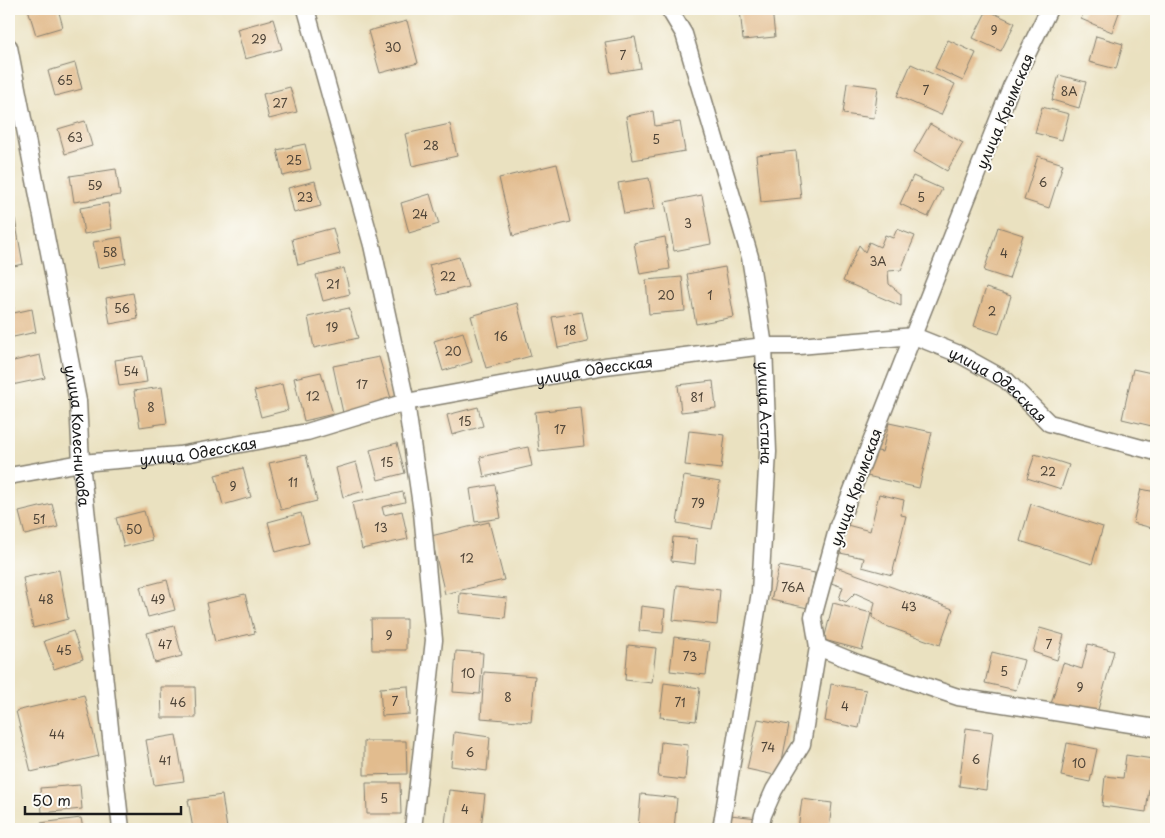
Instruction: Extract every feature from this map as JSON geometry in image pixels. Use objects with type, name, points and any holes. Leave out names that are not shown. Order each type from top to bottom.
[{"type":"street","points":[[306,9],[372,245],[406,402],[422,512],[434,640],[413,829]]},
{"type":"street","name":"улица Астана","points":[[669,9],[684,34],[750,256],[764,346],[768,452],[760,592],[721,829]]},
{"type":"street","name":"улица Крымская","points":[[760,829],[763,815],[774,790],[802,744],[818,647],[813,617],[838,526],[1011,88],[1049,9]]},
{"type":"street","name":"улица Колесникова","points":[[9,47],[78,401],[81,463],[121,829]]},
{"type":"street","name":"улица Одесская","points":[[9,476],[81,463],[179,456],[297,434],[406,402],[605,366],[764,346],[799,346],[914,336],[959,354],[1006,380],[1049,423],[1156,452]]},
{"type":"street","points":[[818,647],[857,663],[958,697],[1156,728]]},
{"type":"building","points":[[28,9],[58,9],[63,27],[36,35]]},
{"type":"building","points":[[740,9],[772,9],[775,37],[743,40]]},
{"type":"building","points":[[1085,9],[1120,10],[1112,32],[1081,19]]},
{"type":"building","points":[[987,10],[1015,23],[1001,51],[973,38]]},
{"type":"building","points":[[273,19],[282,49],[245,59],[237,29]]},
{"type":"building","points":[[407,21],[418,63],[380,73],[368,31]]},
{"type":"building","points":[[1096,36],[1123,44],[1116,69],[1089,62]]},
{"type":"building","points":[[635,37],[641,68],[611,73],[605,42]]},
{"type":"building","points":[[948,40],[976,53],[963,81],[935,68]]},
{"type":"building","points":[[75,63],[82,89],[55,96],[48,71]]},
{"type":"building","points":[[911,64],[955,84],[941,115],[897,96]]},
{"type":"building","points":[[1059,75],[1086,82],[1079,108],[1052,100]]},
{"type":"building","points":[[847,83],[878,87],[874,118],[843,114]]},
{"type":"building","points":[[290,87],[297,112],[269,119],[263,94]]},
{"type":"building","points":[[1042,107],[1069,114],[1062,140],[1035,133]]},
{"type":"building","points":[[653,111],[655,126],[680,122],[685,151],[633,160],[626,116]]},
{"type":"building","points":[[85,121],[92,146],[65,154],[58,129]]},
{"type":"building","points":[[450,124],[457,156],[412,166],[405,134]]},
{"type":"building","points":[[930,124],[963,143],[947,171],[914,152]]},
{"type":"building","points":[[305,144],[311,169],[283,176],[277,150]]},
{"type":"building","points":[[796,151],[801,198],[761,202],[756,155]]},
{"type":"building","points":[[1038,156],[1063,164],[1049,208],[1024,200]]},
{"type":"building","points":[[557,164],[571,222],[513,236],[499,178]]},
{"type":"building","points":[[116,169],[120,195],[74,202],[70,176]]},
{"type":"building","points":[[913,176],[942,189],[928,217],[900,204]]},
{"type":"building","points":[[649,178],[655,209],[624,214],[618,183]]},
{"type":"building","points":[[315,181],[321,206],[294,213],[288,188]]},
{"type":"building","points":[[430,194],[439,224],[409,233],[401,203]]},
{"type":"building","points":[[702,195],[711,244],[674,251],[665,202]]},
{"type":"building","points":[[108,203],[112,229],[84,234],[80,208]]},
{"type":"building","points":[[15,219],[23,264],[9,267],[9,220]]},
{"type":"building","points":[[998,227],[1023,235],[1009,279],[984,271]]},
{"type":"building","points":[[333,228],[340,254],[298,265],[292,239]]},
{"type":"building","points":[[897,229],[915,236],[901,270],[888,271],[889,284],[901,294],[901,306],[843,281],[859,245],[865,252],[869,242],[880,247],[885,235],[893,238]]},
{"type":"building","points":[[122,237],[126,263],[98,268],[93,242]]},
{"type":"building","points":[[665,237],[670,269],[640,274],[634,243]]},
{"type":"building","points":[[459,257],[468,287],[438,295],[429,265]]},
{"type":"building","points":[[725,267],[734,317],[696,324],[687,274]]},
{"type":"building","points":[[344,268],[350,294],[323,301],[316,275]]},
{"type":"building","points":[[682,277],[685,311],[649,314],[646,280]]},
{"type":"building","points":[[9,287],[14,309],[9,310]]},
{"type":"building","points":[[986,288],[1011,296],[999,334],[974,326]]},
{"type":"building","points":[[133,293],[138,319],[110,324],[106,298]]},
{"type":"building","points":[[517,303],[531,356],[486,368],[471,316]]},
{"type":"building","points":[[349,308],[358,338],[314,348],[308,317]]},
{"type":"building","points":[[32,309],[36,332],[9,338],[9,314]]},
{"type":"building","points":[[582,312],[588,342],[558,348],[552,317]]},
{"type":"building","points":[[463,332],[472,362],[443,371],[434,341]]},
{"type":"building","points":[[40,355],[45,378],[12,385],[9,362]]},
{"type":"building","points":[[143,356],[147,382],[119,386],[115,360]]},
{"type":"building","points":[[379,357],[392,402],[343,413],[333,366]]},
{"type":"building","points":[[1133,369],[1156,374],[1156,427],[1122,419]]},
{"type":"building","points":[[321,372],[333,414],[304,421],[294,378]]},
{"type":"building","points":[[713,381],[716,408],[681,412],[678,385]]},
{"type":"building","points":[[282,384],[288,410],[261,417],[254,391]]},
{"type":"building","points":[[162,387],[167,423],[140,427],[134,391]]},
{"type":"building","points":[[478,407],[483,426],[452,435],[447,415]]},
{"type":"building","points":[[580,407],[584,446],[539,451],[535,412]]},
{"type":"building","points":[[889,423],[932,432],[919,488],[867,476],[873,450],[882,452]]},
{"type":"building","points":[[689,431],[725,435],[721,469],[685,465]]},
{"type":"building","points":[[397,443],[405,473],[378,480],[370,450]]},
{"type":"building","points":[[528,447],[532,466],[484,477],[480,457]]},
{"type":"building","points":[[1035,454],[1069,465],[1061,489],[1027,478]]},
{"type":"building","points":[[306,455],[317,501],[281,510],[269,463]]},
{"type":"building","points":[[356,462],[364,491],[343,497],[336,468]]},
{"type":"building","points":[[243,468],[251,497],[223,505],[215,475]]},
{"type":"building","points":[[684,476],[720,482],[712,529],[677,523]]},
{"type":"building","points":[[495,485],[501,518],[475,522],[470,489]]},
{"type":"building","points":[[1141,489],[1156,492],[1156,529],[1133,523]]},
{"type":"building","points":[[403,492],[405,502],[382,507],[384,515],[402,511],[408,539],[362,549],[352,503]]},
{"type":"building","points":[[879,494],[904,500],[901,515],[906,516],[892,575],[862,567],[864,558],[840,553],[847,525],[870,531]]},
{"type":"building","points":[[52,504],[58,527],[25,535],[19,512]]},
{"type":"building","points":[[1031,504],[1103,527],[1092,564],[1020,541]]},
{"type":"building","points":[[144,511],[152,540],[124,547],[116,518]]},
{"type":"building","points":[[301,513],[309,543],[276,552],[268,522]]},
{"type":"building","points":[[489,522],[504,580],[445,594],[431,536]]},
{"type":"building","points":[[673,537],[697,539],[695,564],[671,561]]},
{"type":"building","points":[[779,566],[815,573],[808,608],[771,600]]},
{"type":"building","points":[[836,567],[953,609],[940,645],[883,625],[872,617],[875,602],[855,593],[846,602],[839,599],[843,587],[831,583]]},
{"type":"building","points":[[59,570],[68,619],[33,628],[23,578]]},
{"type":"building","points":[[167,580],[175,610],[148,617],[140,587]]},
{"type":"building","points":[[677,585],[720,590],[717,625],[673,620]]},
{"type":"building","points":[[460,593],[507,598],[505,618],[459,613]]},
{"type":"building","points":[[245,594],[255,633],[215,642],[206,603]]},
{"type":"building","points":[[833,603],[871,613],[862,650],[824,640]]},
{"type":"building","points":[[641,606],[665,609],[663,633],[639,631]]},
{"type":"building","points":[[371,619],[406,619],[406,650],[372,650]]},
{"type":"building","points":[[174,626],[182,656],[155,663],[147,633]]},
{"type":"building","points":[[1040,628],[1064,635],[1057,660],[1033,652]]},
{"type":"building","points":[[73,631],[83,659],[54,669],[44,641]]},
{"type":"building","points":[[674,637],[710,642],[706,675],[670,671]]},
{"type":"building","points":[[1088,644],[1114,651],[1096,717],[1051,704],[1063,663],[1082,669]]},
{"type":"building","points":[[628,645],[656,648],[652,683],[625,680]]},
{"type":"building","points":[[456,651],[483,653],[480,694],[453,692]]},
{"type":"building","points":[[992,652],[1024,660],[1016,690],[985,683]]},
{"type":"building","points":[[484,672],[535,676],[531,722],[481,718]]},
{"type":"building","points":[[664,683],[700,688],[696,721],[660,717]]},
{"type":"building","points":[[831,684],[866,690],[859,728],[825,721]]},
{"type":"building","points":[[408,686],[410,714],[382,716],[380,688]]},
{"type":"building","points":[[161,687],[195,687],[196,718],[162,718]]},
{"type":"building","points":[[84,695],[99,756],[31,772],[16,711]]},
{"type":"building","points":[[758,719],[789,725],[779,776],[747,769]]},
{"type":"building","points":[[966,728],[993,732],[986,790],[959,786]]},
{"type":"building","points":[[454,732],[490,737],[487,771],[451,766]]},
{"type":"building","points":[[176,735],[184,781],[154,785],[146,740]]},
{"type":"building","points":[[364,741],[406,741],[407,774],[364,775]]},
{"type":"building","points":[[661,742],[688,745],[685,780],[658,777]]},
{"type":"building","points":[[1067,743],[1097,749],[1090,782],[1061,776]]},
{"type":"building","points":[[1126,755],[1153,759],[1146,812],[1102,806],[1105,776],[1123,778]]},
{"type":"building","points":[[366,783],[400,783],[401,814],[367,814]]},
{"type":"building","points":[[80,785],[82,809],[42,813],[40,788]]},
{"type":"building","points":[[449,790],[485,794],[481,828],[445,824]]},
{"type":"building","points":[[641,794],[677,798],[674,829],[638,828]]},
{"type":"building","points":[[222,795],[227,829],[193,829],[188,800]]},
{"type":"building","points":[[802,799],[832,803],[829,829],[798,829]]},
{"type":"building","points":[[730,815],[758,818],[757,829],[729,829]]},
{"type":"building","points":[[81,818],[83,829],[41,829],[40,823]]}]
